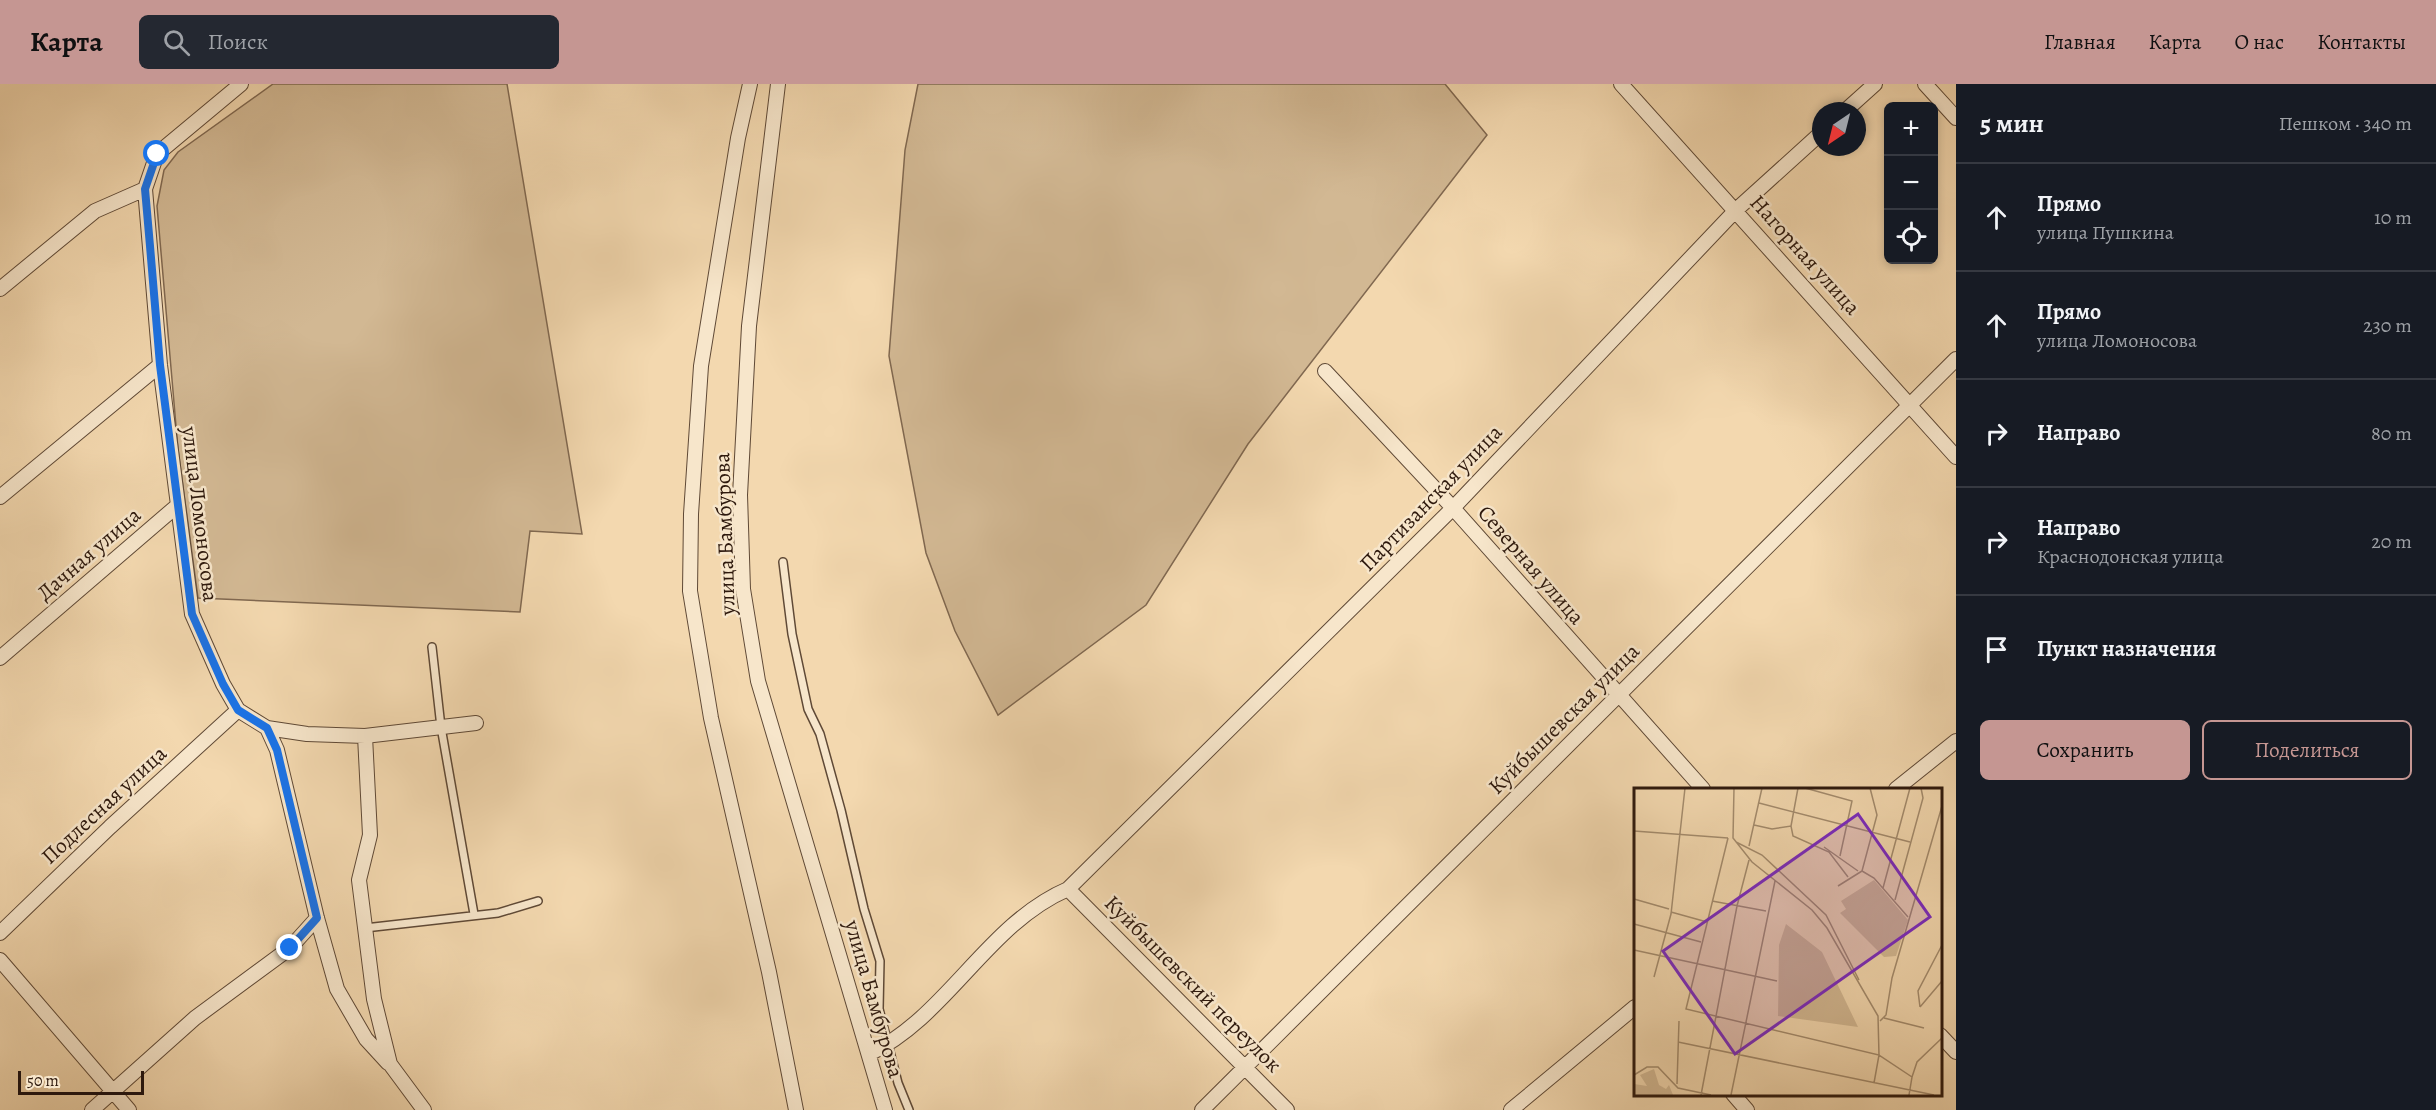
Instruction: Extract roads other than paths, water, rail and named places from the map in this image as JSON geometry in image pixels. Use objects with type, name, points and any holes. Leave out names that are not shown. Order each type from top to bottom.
[{"type":"street","points":[[0,289],[95,211],[145,189],[157,154],[241,84]]},
{"type":"street","points":[[750,84],[738,138],[701,366],[691,514],[690,591],[711,718],[768,972],[796,1110]]},
{"type":"street","name":"улица Бамбурова","points":[[777,84],[749,326],[740,495],[743,589],[758,681],[885,1110]]},
{"type":"street","name":"Нагорная улица","points":[[1621,84],[1956,457]]},
{"type":"street","points":[[1855,102],[1875,84]]},
{"type":"street","points":[[1925,84],[1956,118]]},
{"type":"street","name":"Партизанская улица","points":[[869,1054],[889,1045],[905,1034],[1010,927],[1043,900],[1068,889],[1453,508],[1736,210],[1812,141]]},
{"type":"street","name":"улица Ломоносова","points":[[145,189],[160,365],[192,614],[223,684],[238,710],[267,728],[307,734],[365,736],[476,723]]},
{"type":"street","name":"Куйбышевская улица","points":[[1202,1110],[1247,1068],[1956,359]]},
{"type":"street","points":[[0,497],[160,365]]},
{"type":"street","name":"Северная улица","points":[[1325,371],[1453,508],[1617,696],[1702,788]]},
{"type":"street","name":"Дачная улица","points":[[0,658],[178,505]]},
{"type":"street","name":"Подлесная улица","points":[[0,933],[110,827],[238,710]]},
{"type":"street","points":[[267,728],[277,750],[317,918],[337,989],[366,1039],[390,1064],[423,1110]]},
{"type":"street","points":[[365,736],[370,835],[359,880],[374,999],[390,1064]]},
{"type":"street","points":[[1897,788],[1956,741]]},
{"type":"street","name":"Куйбышевский переулок","points":[[1068,889],[1287,1110]]},
{"type":"street","points":[[92,1110],[195,1018],[290,948],[317,918]]},
{"type":"street","points":[[0,960],[129,1110]]},
{"type":"street","points":[[1511,1110],[1526,1105],[1634,1008]]},
{"type":"street","points":[[1941,1036],[1956,1052]]},
{"type":"street","points":[[1734,1095],[1747,1110]]},
{"type":"lane","points":[[783,562],[792,634],[808,709],[820,734],[864,909],[880,961],[879,1009],[898,1083],[909,1110]]},
{"type":"lane","points":[[432,647],[441,727],[474,914]]},
{"type":"lane","points":[[365,928],[498,913],[538,901]]}]
